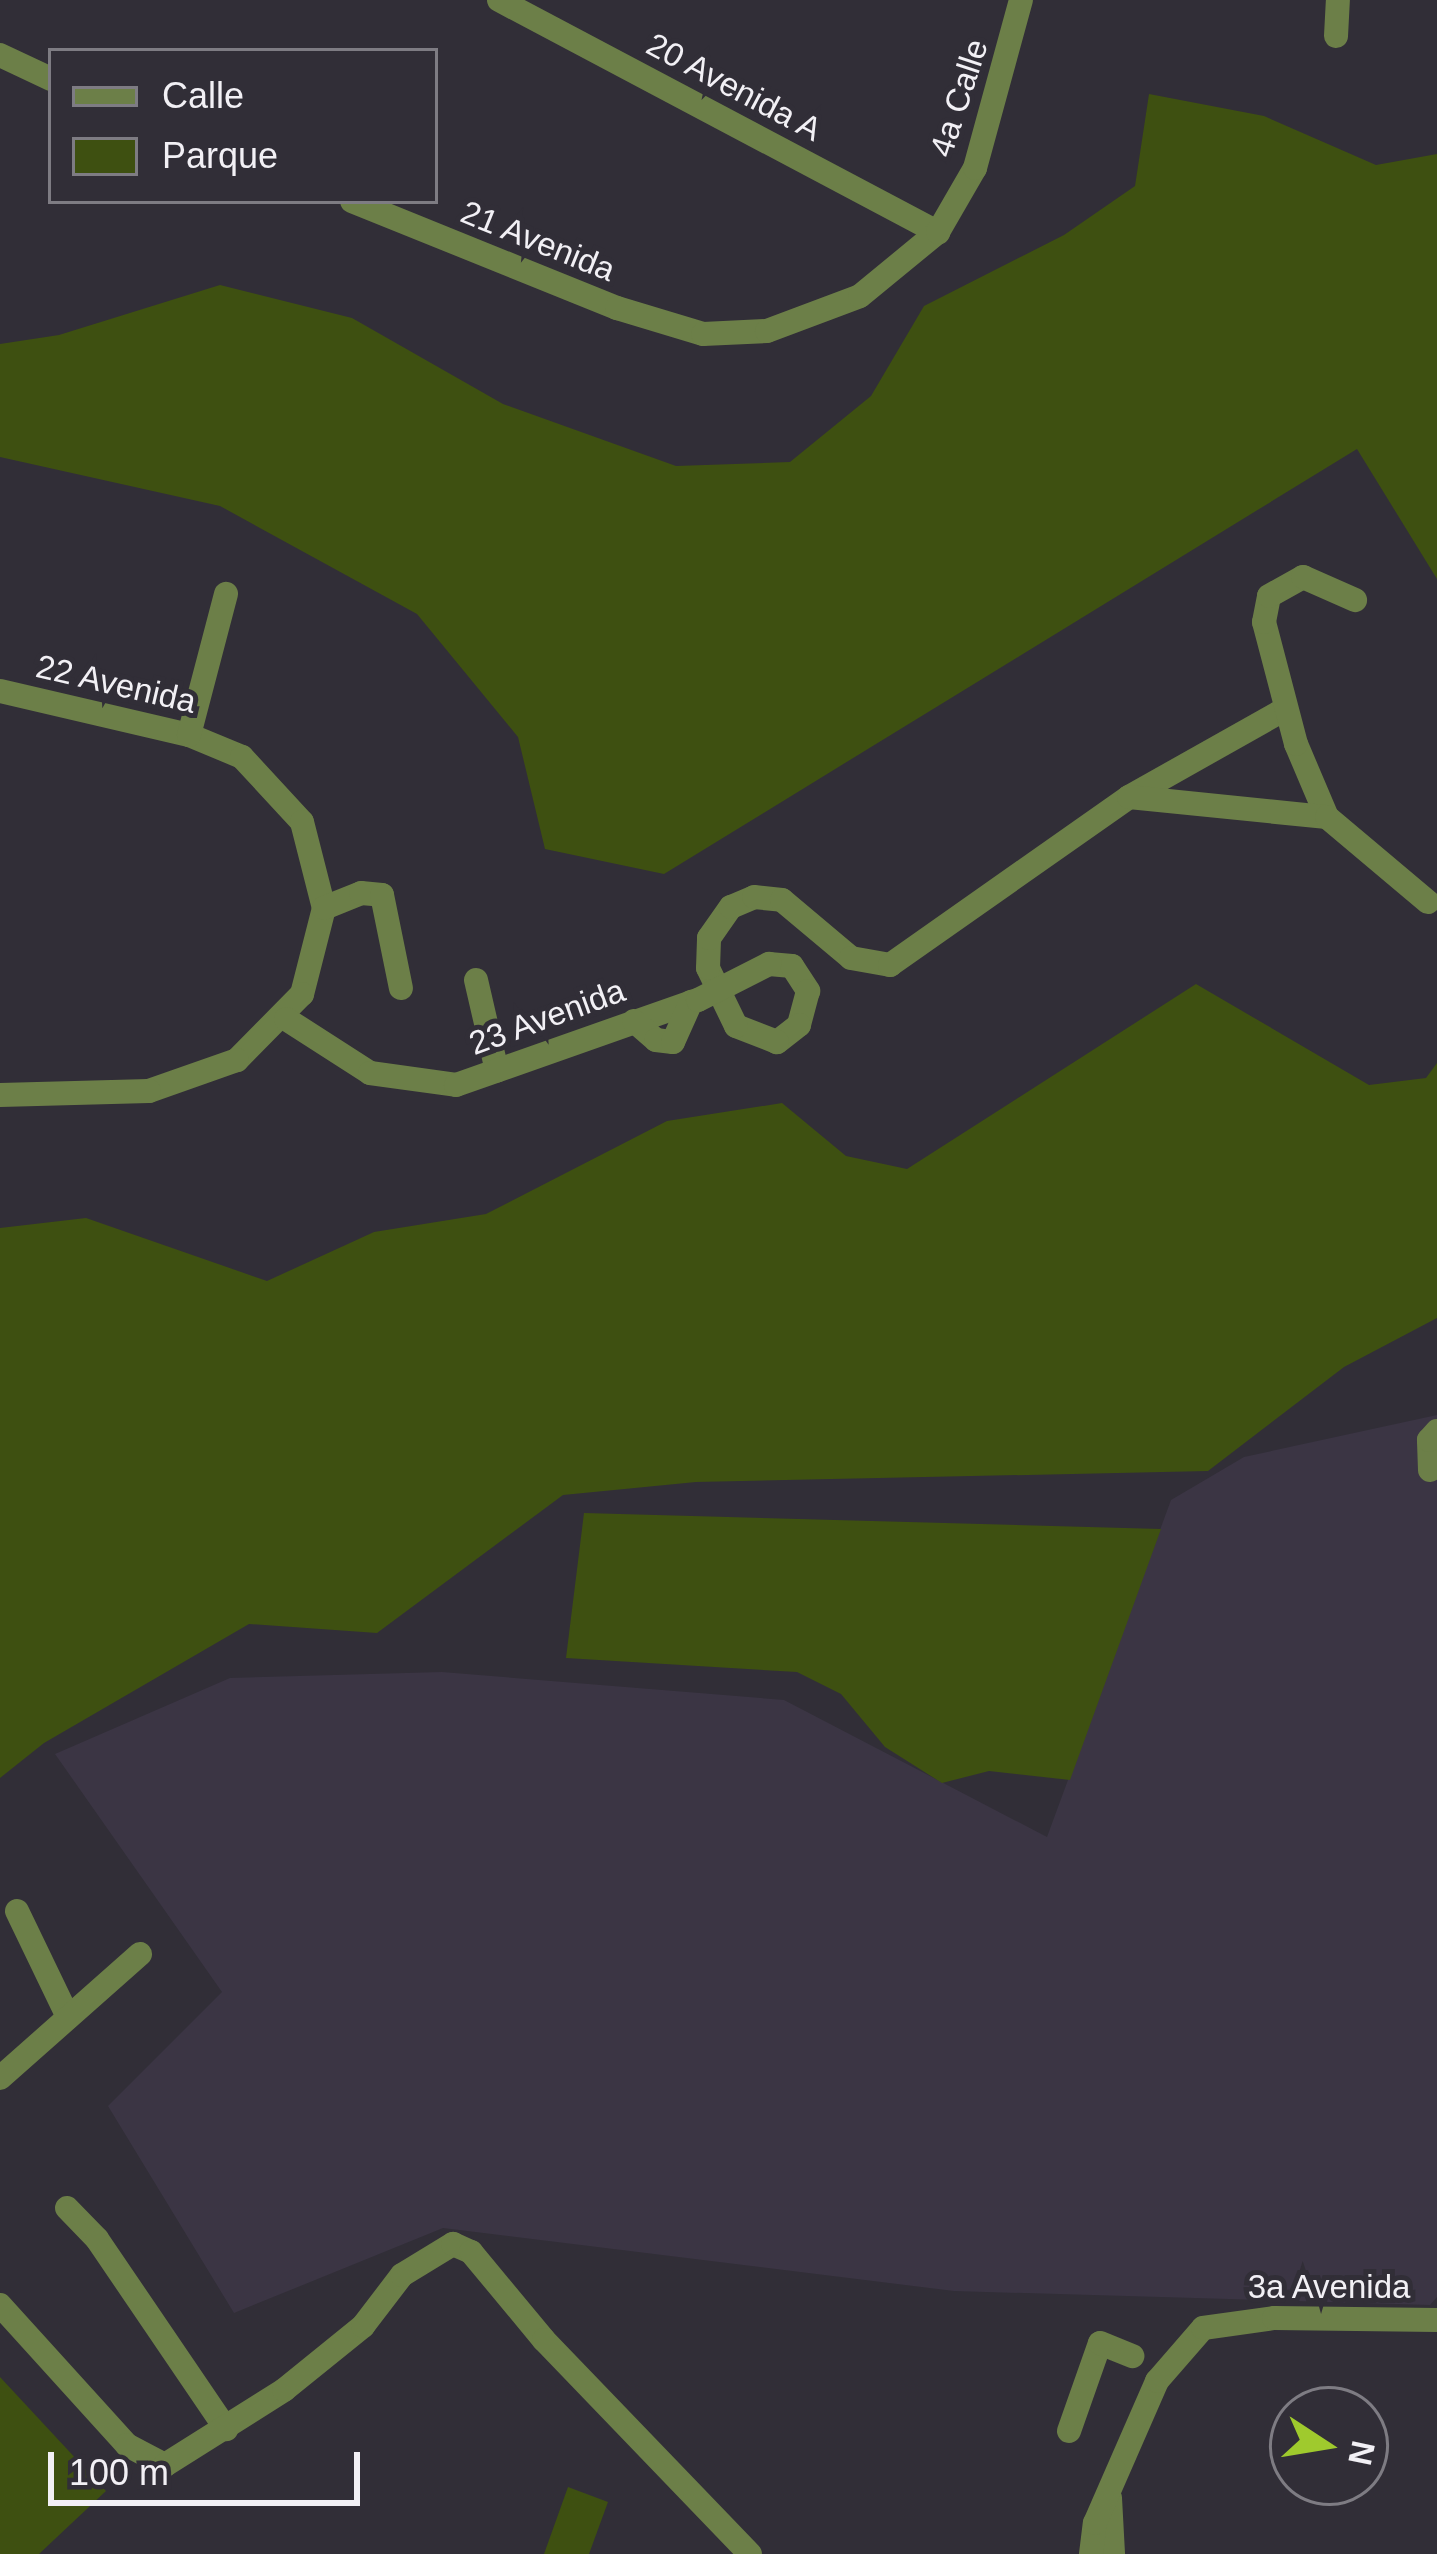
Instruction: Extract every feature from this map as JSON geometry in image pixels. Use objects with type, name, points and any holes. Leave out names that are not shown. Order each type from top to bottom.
[{"type":"street","name":"20 Avenida A","points":[[500,0],[938,232]]},
{"type":"street","name":"4a Calle","points":[[703,334],[767,331],[860,296],[938,232],[976,168],[1021,0]]},
{"type":"street","points":[[1336,36],[1338,0]]},
{"type":"street","points":[[0,56],[48,78]]},
{"type":"street","name":"21 Avenida","points":[[359,204],[617,308],[703,334]]},
{"type":"street","points":[[1354,600],[1303,577],[1269,596],[1264,622],[1286,709],[1327,817],[1428,902]]},
{"type":"street","points":[[189,735],[226,594]]},
{"type":"street","name":"22 Avenida","points":[[0,691],[216,743],[286,797],[314,850],[324,908]]},
{"type":"street","name":"23 Avenida","points":[[286,1019],[349,1064],[401,1082],[456,1085],[694,1001],[769,964],[792,966],[808,991],[799,1024],[777,1042],[736,1026],[708,968],[709,938],[731,907],[754,898],[782,900],[850,958],[890,965],[1129,797],[1286,709]]},
{"type":"street","points":[[1129,797],[1327,817]]},
{"type":"street","points":[[0,1095],[178,1086],[237,1060],[286,1019],[315,967],[324,908],[362,893],[382,895],[401,988]]},
{"type":"street","points":[[476,980],[497,1071]]},
{"type":"street","points":[[1430,1469],[1429,1440],[1437,1431]]},
{"type":"street","points":[[17,1911],[68,2017]]},
{"type":"street","points":[[0,2078],[140,1954]]},
{"type":"street","points":[[67,2208],[97,2239],[226,2429]]},
{"type":"street","points":[[0,2305],[142,2459],[178,2460],[362,2326],[402,2275],[453,2244],[472,2252],[544,2339],[749,2554]]},
{"type":"street","name":"3a Avenida","points":[[1104,2524],[1156,2381],[1203,2328],[1274,2318],[1437,2320]]},
{"type":"street","points":[[1069,2431],[1100,2344],[1132,2356]]},
{"type":"street","points":[[1091,2554],[1104,2524]]},
{"type":"street","points":[[1104,2524],[1113,2554]]},
{"type":"shaded area","points":[[1437,1415],[1437,2297],[1430,2305],[954,2291],[443,2228],[234,2313],[108,2106],[222,1992],[55,1754],[230,1678],[442,1672],[784,1700],[1047,1837],[1171,1500],[1244,1457]]},
{"type":"green space","points":[[1149,94],[1264,116],[1376,165],[1437,154],[1437,579],[1357,449],[664,874],[545,849],[518,737],[417,614],[220,506],[0,457],[0,344],[59,335],[220,285],[352,318],[503,404],[676,466],[790,462],[871,396],[924,306],[1064,235],[1135,186]]},
{"type":"green space","points":[[1196,984],[1369,1085],[1426,1078],[1437,1063],[1437,1318],[1344,1367],[1208,1471],[696,1482],[563,1495],[377,1633],[249,1624],[44,1743],[0,1778],[0,1228],[86,1218],[267,1281],[374,1232],[486,1214],[667,1121],[782,1103],[846,1156],[907,1169]]},
{"type":"green space","points":[[584,1513],[1161,1529],[1070,1780],[989,1771],[942,1783],[885,1747],[841,1694],[797,1672],[566,1658]]},
{"type":"green space","points":[[0,2377],[106,2491],[39,2554],[0,2554]]},
{"type":"green space","points":[[568,2487],[608,2502],[589,2554],[544,2554]]}]
